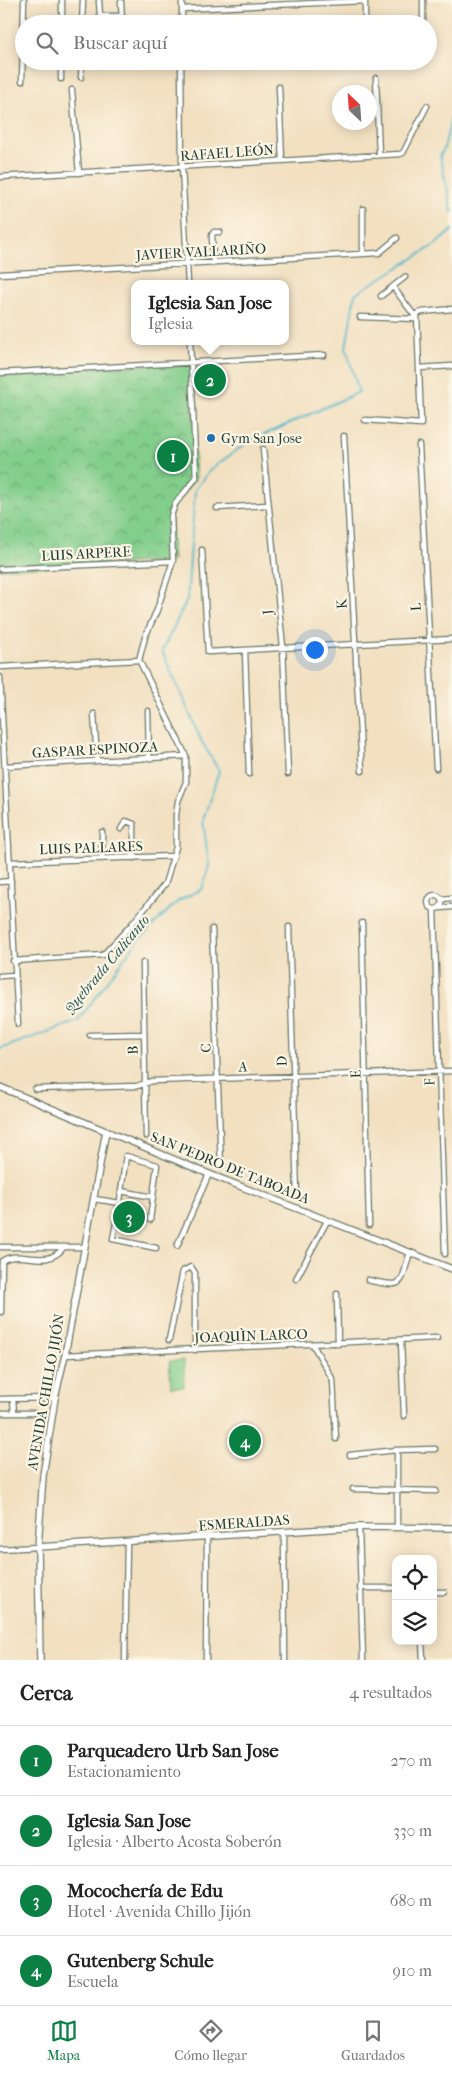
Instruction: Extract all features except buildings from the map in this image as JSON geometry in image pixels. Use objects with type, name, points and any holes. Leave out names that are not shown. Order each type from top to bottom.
[{"type":"street","points":[[24,0],[24,15]]},
{"type":"street","points":[[62,0],[62,15]]},
{"type":"street","points":[[82,0],[82,15]]},
{"type":"street","points":[[182,0],[182,15]]},
{"type":"street","points":[[423,0],[423,15]]},
{"type":"street","points":[[99,1],[100,15]]},
{"type":"street","points":[[182,9],[365,1],[366,15]]},
{"type":"street","points":[[121,2],[121,15]]},
{"type":"street","points":[[22,70],[22,81]]},
{"type":"street","points":[[61,70],[61,79]]},
{"type":"street","points":[[81,70],[81,77]]},
{"type":"street","points":[[181,70],[182,167],[188,280]]},
{"type":"street","points":[[376,78],[379,155]]},
{"type":"street","points":[[279,87],[282,160]]},
{"type":"street","points":[[72,90],[79,173]]},
{"type":"street","name":"RAFAEL LEÓN","points":[[0,177],[403,153],[427,106]]},
{"type":"street","points":[[363,209],[363,254]]},
{"type":"street","points":[[213,263],[212,236],[214,232],[220,232]]},
{"type":"street","name":"JAVIER VALLARIÑO","points":[[0,274],[381,253],[397,238]]},
{"type":"street","points":[[381,296],[405,278]]},
{"type":"street","points":[[365,420],[421,424],[416,317],[393,287]]},
{"type":"street","points":[[360,317],[416,317],[422,312],[452,309]]},
{"type":"street","points":[[14,961],[103,954],[132,924],[165,884],[174,856],[178,801],[186,782],[186,756],[139,660],[145,637],[157,610],[173,562],[173,510],[175,504],[196,478],[190,345]]},
{"type":"street","points":[[0,373],[324,355]]},
{"type":"street","points":[[419,368],[452,366]]},
{"type":"street","name":"K","points":[[344,436],[362,771]]},
{"type":"street","name":"L","points":[[419,445],[436,768]]},
{"type":"street","name":"J","points":[[263,449],[267,505],[283,647],[288,774]]},
{"type":"street","points":[[217,508],[267,505]]},
{"type":"street","points":[[202,550],[208,652],[452,639]]},
{"type":"street","name":"LUIS ARPERE","points":[[0,569],[173,562]]},
{"type":"street","points":[[245,650],[249,774]]},
{"type":"street","points":[[0,667],[139,660]]},
{"type":"street","points":[[0,677],[18,1024]]},
{"type":"street","points":[[148,711],[149,758]]},
{"type":"street","points":[[94,714],[97,760]]},
{"type":"street","name":"GASPAR ESPINOZA","points":[[5,766],[186,756]]},
{"type":"street","points":[[121,829],[126,822],[134,824],[134,858]]},
{"type":"street","points":[[102,832],[102,859]]},
{"type":"street","points":[[68,853],[69,860]]},
{"type":"street","name":"LUIS PALLARES","points":[[10,862],[174,856]]},
{"type":"street","points":[[0,882],[11,881]]},
{"type":"street","points":[[452,898],[441,899],[434,895],[429,898],[428,905],[437,909],[452,907]]},
{"type":"street","points":[[437,909],[441,899]]},
{"type":"street","name":"F","points":[[437,909],[445,1254]]},
{"type":"street","name":"E","points":[[362,923],[369,1225]]},
{"type":"street","name":"D","points":[[289,927],[297,1194]]},
{"type":"street","name":"C","points":[[212,929],[221,1166]]},
{"type":"street","name":"B","points":[[143,963],[146,1136]]},
{"type":"street","points":[[0,976],[14,975]]},
{"type":"street","points":[[90,1035],[143,1034]]},
{"type":"street","name":"A","points":[[35,1089],[137,1086],[152,1080],[452,1071]]},
{"type":"street","name":"SAN PEDRO DE TABOADA","points":[[0,1087],[209,1174],[452,1269]]},
{"type":"street","name":"AVENIDA CHILLO JIJÓN","points":[[40,1660],[38,1547],[43,1476],[55,1398],[65,1355],[106,1131]]},
{"type":"street","points":[[150,1220],[158,1165],[132,1156],[126,1156],[113,1239],[156,1248]]},
{"type":"street","points":[[177,1246],[209,1174]]},
{"type":"street","points":[[121,1191],[153,1196]]},
{"type":"street","points":[[94,1199],[120,1203]]},
{"type":"street","points":[[296,1279],[327,1221]]},
{"type":"street","points":[[0,1247],[85,1247]]},
{"type":"street","points":[[1,1312],[2,1261],[9,1258],[50,1259],[56,1256],[64,1247]]},
{"type":"street","points":[[368,1280],[393,1284],[401,1282],[404,1278],[410,1252]]},
{"type":"street","points":[[170,1340],[183,1270],[190,1267],[195,1273],[195,1350]]},
{"type":"street","points":[[337,1294],[338,1344]]},
{"type":"street","name":"JOAQUÌN LARCO","points":[[65,1355],[437,1338]]},
{"type":"street","points":[[400,1340],[404,1416]]},
{"type":"street","points":[[313,1345],[334,1380],[336,1439]]},
{"type":"street","points":[[0,1399],[55,1398]]},
{"type":"street","points":[[13,1399],[14,1412]]},
{"type":"street","points":[[0,1412],[33,1413]]},
{"type":"street","points":[[350,1455],[397,1450],[435,1449]]},
{"type":"street","points":[[397,1450],[397,1527]]},
{"type":"street","points":[[353,1489],[398,1492],[436,1490]]},
{"type":"street","points":[[359,1527],[363,1660]]},
{"type":"street","name":"ESMERALDAS","points":[[38,1547],[207,1538],[359,1527],[452,1528]]},
{"type":"street","points":[[284,1533],[285,1660]]},
{"type":"street","points":[[206,1660],[207,1538]]},
{"type":"street","points":[[125,1660],[127,1542]]},
{"type":"street","points":[[0,1549],[38,1547]]},
{"type":"street","points":[[360,1588],[392,1588]]},
{"type":"street","points":[[437,1592],[444,1592]]},
{"type":"street","points":[[422,1645],[423,1660]]},
{"type":"green space","points":[[191,363],[196,478],[175,504],[171,516],[173,561],[0,569],[0,373]]},
{"type":"green space","points":[[184,1360],[184,1387],[171,1387],[169,1361]]},
{"type":"waterway","name":"Quebrada Calicanto","points":[[452,113],[444,149],[440,156],[452,212]]},
{"type":"waterway","name":"Quebrada Calicanto","points":[[0,1049],[78,1021],[138,940],[178,901],[202,889],[209,866],[203,820],[219,771],[202,742],[162,651],[187,600],[195,490],[211,469],[248,442],[359,392],[346,348],[355,294],[435,245],[452,230]]},
{"type":"place","name":"Iglesia San Jose","points":[[210,380]]},
{"type":"place","name":"Gym San Jose","points":[[211,438]]},
{"type":"place","name":"Parqueadero Urb San Jose","points":[[173,456]]},
{"type":"place","name":"Mocochería de Edu","points":[[129,1217]]},
{"type":"place","name":"Gutenberg Schule","points":[[245,1441]]}]
